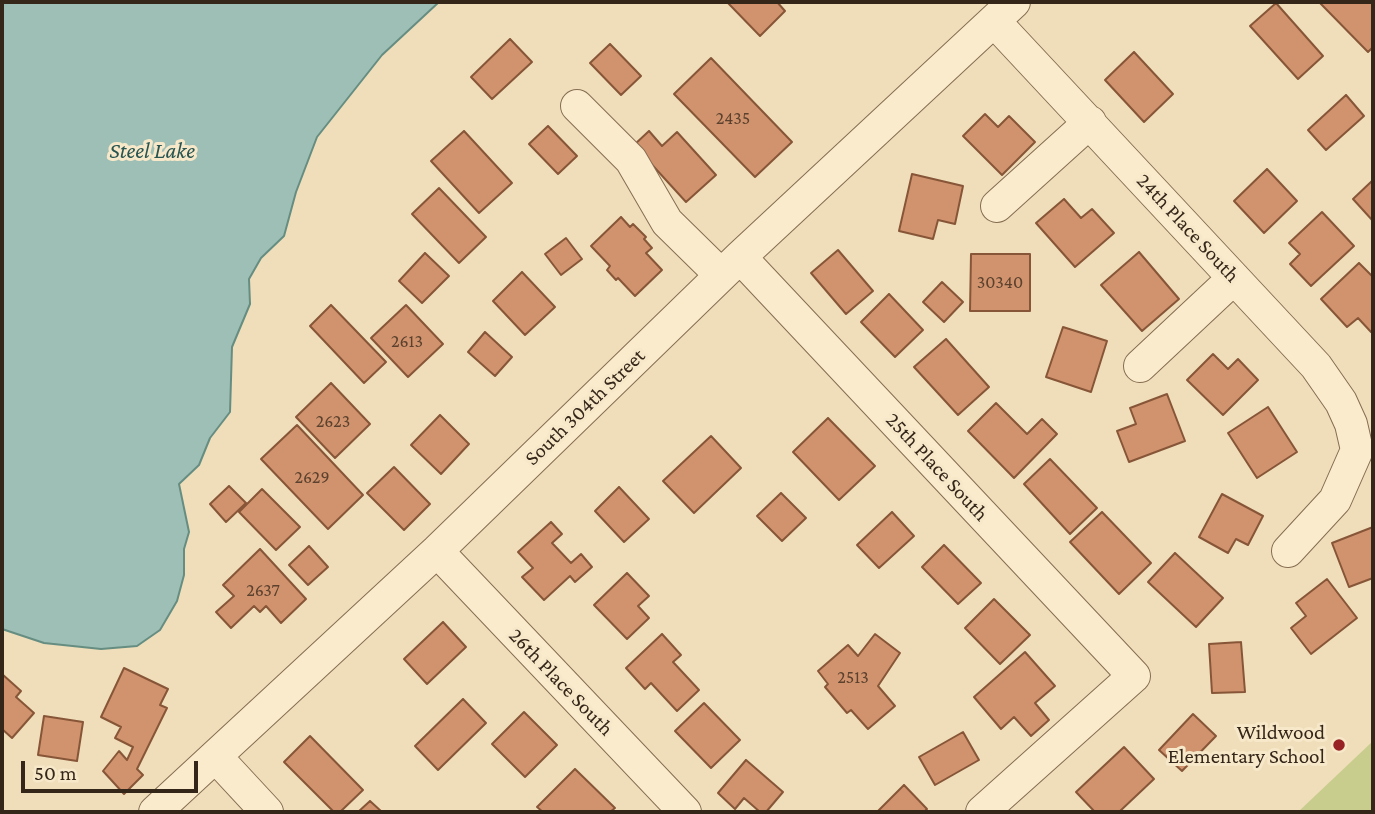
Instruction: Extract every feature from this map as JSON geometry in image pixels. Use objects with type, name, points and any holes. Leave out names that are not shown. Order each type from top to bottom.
[{"type":"street","name":"24th Place South","points":[[1004,11],[1090,122],[1324,375],[1347,413],[1357,450],[1335,500],[1288,551]]},
{"type":"street","name":"South 304th Street","points":[[156,812],[437,551],[730,266],[1004,11]]},
{"type":"street","name":"25th Place South","points":[[577,106],[631,160],[667,222],[730,266],[1134,676],[982,812]]},
{"type":"street","points":[[997,206],[1090,122]]},
{"type":"street","points":[[1140,366],[1234,278]]},
{"type":"street","name":"26th Place South","points":[[437,551],[685,812]]},
{"type":"street","points":[[216,757],[267,812]]},
{"type":"green space","points":[[1373,741],[1373,812],[1298,812]]},
{"type":"water","name":"Steel Lake","points":[[2,2],[439,2],[382,55],[317,137],[296,192],[284,236],[261,258],[249,279],[250,304],[232,347],[230,412],[210,438],[199,465],[179,484],[189,532],[184,549],[184,575],[177,601],[160,630],[137,646],[101,649],[44,643],[2,629]]},
{"type":"building","points":[[727,2],[777,2],[785,11],[760,36]]},
{"type":"building","points":[[1319,2],[1373,2],[1373,47],[1368,52]]},
{"type":"building","points":[[1276,3],[1323,56],[1298,79],[1250,26]]},
{"type":"building","points":[[510,39],[532,62],[492,99],[471,77]]},
{"type":"building","points":[[610,44],[641,76],[621,95],[590,63]]},
{"type":"building","points":[[1134,52],[1173,94],[1144,122],[1105,80]]},
{"type":"building","points":[[711,58],[792,142],[755,177],[674,94]]},
{"type":"building","points":[[1346,95],[1364,116],[1326,150],[1308,130]]},
{"type":"building","points":[[985,114],[998,127],[1009,116],[1035,142],[1002,175],[963,136]]},
{"type":"building","points":[[548,126],[577,156],[558,174],[529,144]]},
{"type":"building","points":[[464,131],[512,183],[479,213],[431,161]]},
{"type":"building","points":[[649,131],[662,146],[677,132],[716,175],[686,202],[634,145]]},
{"type":"building","points":[[1267,169],[1297,201],[1264,233],[1234,201]]},
{"type":"building","points":[[912,174],[963,186],[955,224],[938,220],[933,239],[899,231]]},
{"type":"building","points":[[1373,180],[1373,221],[1353,199]]},
{"type":"building","points":[[439,188],[486,237],[459,263],[412,214]]},
{"type":"building","points":[[1064,199],[1081,218],[1092,209],[1114,233],[1075,267],[1036,223]]},
{"type":"building","points":[[1322,212],[1354,246],[1311,286],[1290,264],[1300,254],[1289,243]]},
{"type":"building","points":[[621,217],[630,227],[633,224],[646,237],[644,239],[652,248],[646,253],[662,270],[635,296],[607,270],[610,266],[591,246]]},
{"type":"building","points":[[566,238],[582,259],[561,275],[545,254]]},
{"type":"building","points":[[838,250],[873,291],[846,314],[811,273]]},
{"type":"building","points":[[1139,252],[1179,299],[1142,331],[1101,285]]},
{"type":"building","points":[[425,253],[449,276],[422,303],[399,281]]},
{"type":"building","points":[[971,254],[1030,254],[1030,311],[970,311]]},
{"type":"building","points":[[1359,263],[1373,277],[1371,332],[1358,318],[1347,327],[1321,299]]},
{"type":"building","points":[[522,272],[555,307],[525,335],[493,301]]},
{"type":"building","points":[[942,282],[963,302],[944,322],[923,302]]},
{"type":"building","points":[[889,294],[923,330],[895,357],[861,322]]},
{"type":"building","points":[[331,305],[386,362],[364,383],[310,326]]},
{"type":"building","points":[[406,305],[443,344],[408,377],[371,338]]},
{"type":"building","points":[[1063,327],[1107,341],[1091,392],[1046,377]]},
{"type":"building","points":[[485,332],[512,357],[495,376],[468,352]]},
{"type":"building","points":[[946,339],[989,387],[958,415],[914,367]]},
{"type":"building","points":[[1213,354],[1228,369],[1238,359],[1258,380],[1223,415],[1187,380]]},
{"type":"building","points":[[331,383],[370,424],[335,458],[296,417]]},
{"type":"building","points":[[1167,394],[1185,441],[1129,462],[1117,431],[1136,424],[1130,408]]},
{"type":"building","points":[[996,403],[1027,434],[1042,419],[1057,434],[1014,478],[968,431]]},
{"type":"building","points":[[1268,407],[1297,452],[1257,478],[1228,433]]},
{"type":"building","points":[[440,415],[469,444],[441,474],[411,445]]},
{"type":"building","points":[[828,418],[875,466],[839,500],[793,452]]},
{"type":"building","points":[[297,425],[363,495],[328,529],[261,459]]},
{"type":"building","points":[[711,436],[741,468],[694,513],[663,481]]},
{"type":"building","points":[[1050,459],[1097,508],[1070,534],[1024,484]]},
{"type":"building","points":[[394,467],[430,504],[404,530],[367,493]]},
{"type":"building","points":[[229,486],[246,503],[226,522],[210,504]]},
{"type":"building","points":[[619,487],[649,519],[624,542],[595,511]]},
{"type":"building","points":[[262,489],[300,527],[276,550],[239,512]]},
{"type":"building","points":[[781,493],[806,518],[782,541],[757,516]]},
{"type":"building","points":[[1222,494],[1263,516],[1248,545],[1236,539],[1228,553],[1199,537]]},
{"type":"building","points":[[892,512],[914,536],[879,568],[857,545]]},
{"type":"building","points":[[1102,512],[1151,563],[1119,594],[1070,542]]},
{"type":"building","points":[[551,522],[562,534],[552,543],[571,563],[581,554],[592,567],[575,582],[570,576],[544,600],[522,577],[533,568],[518,552]]},
{"type":"building","points":[[1373,527],[1373,578],[1349,587],[1332,543]]},
{"type":"building","points":[[944,545],[981,583],[958,604],[922,567]]},
{"type":"building","points":[[309,546],[328,567],[308,585],[289,565]]},
{"type":"building","points":[[260,549],[306,599],[281,623],[266,606],[260,612],[254,606],[231,628],[216,612],[234,596],[223,585]]},
{"type":"building","points":[[1175,553],[1223,598],[1196,627],[1148,582]]},
{"type":"building","points":[[627,573],[649,596],[638,606],[649,618],[627,639],[594,605]]},
{"type":"building","points":[[1327,579],[1357,618],[1311,654],[1291,628],[1306,616],[1296,603]]},
{"type":"building","points":[[994,599],[1030,635],[1000,664],[965,628]]},
{"type":"building","points":[[443,622],[466,647],[427,684],[404,659]]},
{"type":"building","points":[[662,634],[681,655],[673,662],[699,690],[677,711],[651,683],[645,689],[626,668]]},
{"type":"building","points":[[875,634],[900,653],[878,686],[895,706],[868,729],[851,710],[847,713],[825,687],[828,684],[818,671],[848,645],[858,656]]},
{"type":"building","points":[[1241,642],[1245,692],[1212,693],[1209,644]]},
{"type":"building","points":[[1025,652],[1055,686],[1035,703],[1049,720],[1031,736],[1014,717],[1001,729],[974,697]]},
{"type":"building","points":[[124,668],[168,689],[160,705],[167,708],[137,769],[143,775],[124,794],[103,771],[119,751],[127,760],[133,747],[115,738],[121,727],[101,717]]},
{"type":"building","points":[[2,674],[21,691],[16,697],[34,713],[12,738],[2,729]]},
{"type":"building","points":[[463,699],[486,723],[438,770],[415,746]]},
{"type":"building","points":[[704,703],[740,740],[711,768],[675,731]]},
{"type":"building","points":[[524,712],[557,745],[525,777],[492,744]]},
{"type":"building","points":[[1193,714],[1216,736],[1182,771],[1159,750]]},
{"type":"building","points":[[44,716],[83,722],[77,761],[38,755]]},
{"type":"building","points":[[963,732],[979,760],[935,785],[919,757]]},
{"type":"building","points":[[310,736],[363,790],[340,812],[334,812],[284,762]]},
{"type":"building","points":[[1124,747],[1154,779],[1119,812],[1095,812],[1076,792]]},
{"type":"building","points":[[746,760],[783,792],[766,812],[760,812],[744,798],[735,809],[718,793]]},
{"type":"building","points":[[575,769],[615,808],[610,812],[543,812],[537,807]]},
{"type":"building","points":[[904,785],[927,809],[924,812],[877,812]]},
{"type":"building","points":[[370,801],[382,812],[358,812]]},
{"type":"place","name":"Wildwood Elementary School","points":[[1339,745]]}]
